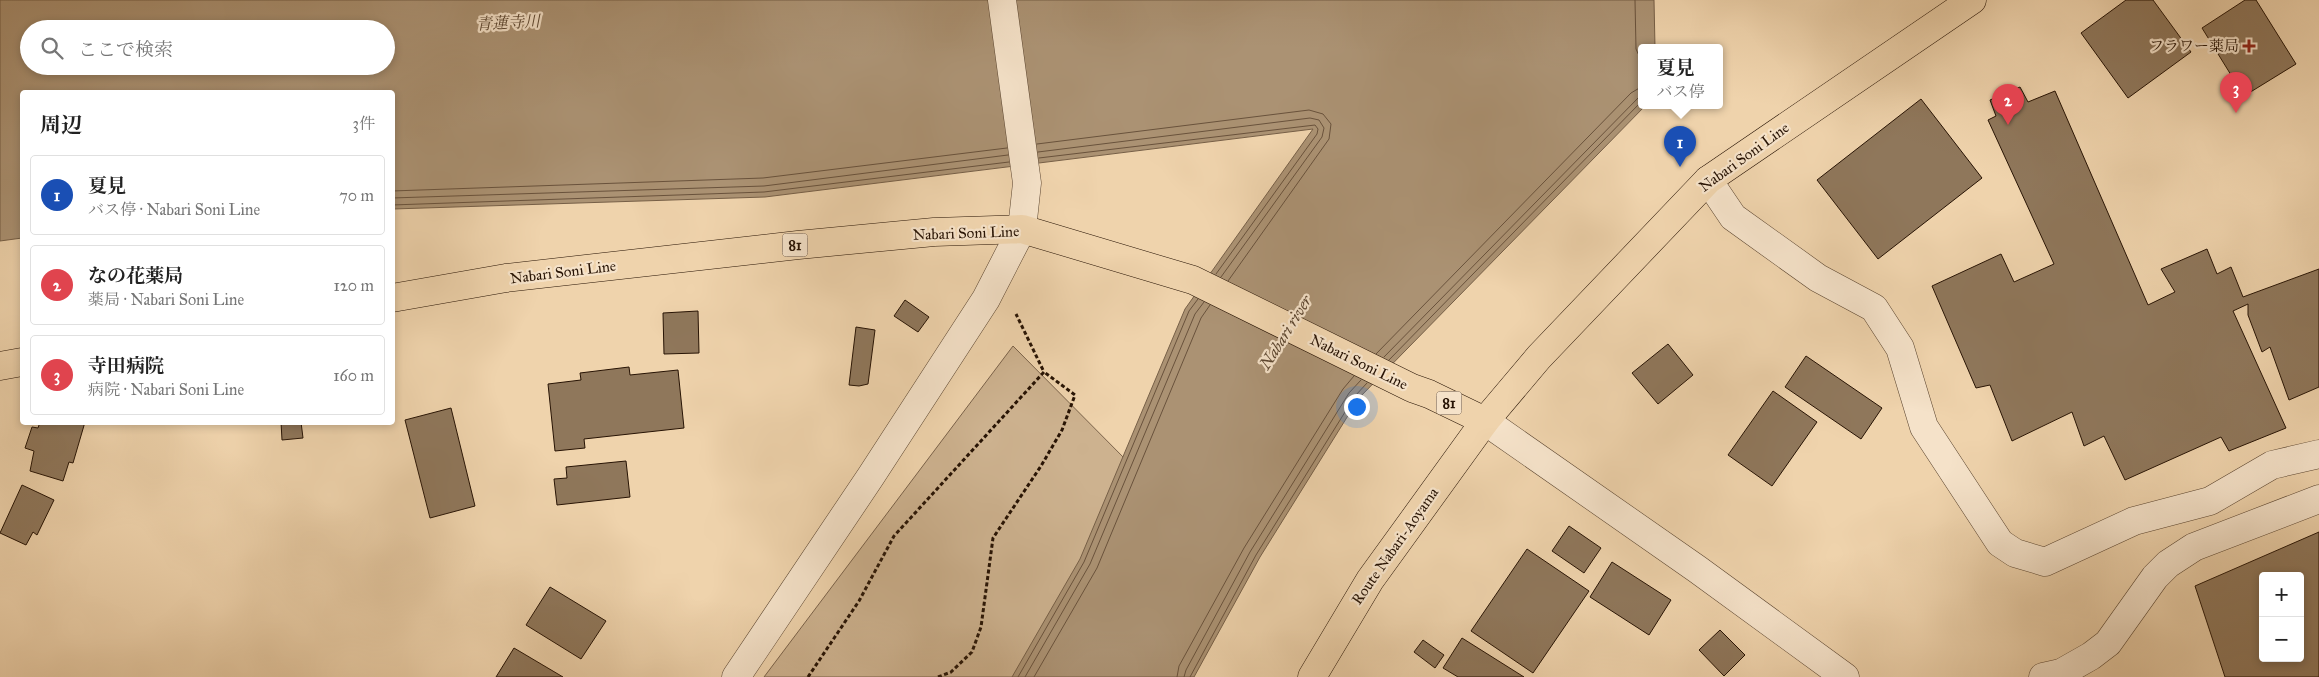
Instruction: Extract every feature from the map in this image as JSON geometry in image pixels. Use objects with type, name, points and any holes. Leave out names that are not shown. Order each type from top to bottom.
[{"type":"main road","name":"Nabari Soni Line","points":[[395,297],[506,278],[798,245],[934,232],[1022,229],[1193,280],[1412,388],[1429,394],[1485,421],[1551,343],[1708,180],[1972,0]]},
{"type":"main road","points":[[0,366],[20,362]]},
{"type":"main road","name":"Route Nabari-Aoyama","points":[[1312,677],[1370,580],[1485,421]]},
{"type":"street","points":[[736,677],[871,476],[986,299],[1022,229],[1027,183],[1002,0]]},
{"type":"street","points":[[1708,180],[1733,217],[1818,278],[1874,308],[1900,348],[1924,427],[2000,543],[2015,553],[2045,562],[2134,521],[2210,501],[2272,465],[2319,454]]},
{"type":"street","points":[[1485,421],[1697,569],[1845,677]]},
{"type":"street","points":[[2043,677],[2061,673],[2091,656],[2108,643],[2155,577],[2168,564],[2194,547],[2319,499]]},
{"type":"path","points":[[938,677],[951,672],[972,652],[981,627],[993,538],[1041,466],[1062,430],[1075,395],[1044,372],[1016,313]]},
{"type":"path","points":[[808,677],[859,601],[894,536],[1044,372]]},
{"type":"shaded area","points":[[1013,346],[1130,464],[1072,677],[764,677]]},
{"type":"water","points":[[0,0],[1654,0],[1655,44],[1638,44],[1638,109],[1642,109],[1359,398],[1260,557],[1194,677],[1012,677],[1080,559],[1185,309],[1313,129],[765,197],[395,209],[395,90],[20,90],[20,238],[0,241]]},
{"type":"building","points":[[2126,0],[2153,0],[2191,52],[2128,98],[2081,33]]},
{"type":"building","name":"フラワー薬局","points":[[2245,0],[2256,0],[2296,64],[2244,96],[2202,28]]},
{"type":"building","points":[[2020,87],[2028,102],[2055,91],[2148,305],[2175,292],[2161,269],[2207,249],[2217,274],[2231,267],[2243,297],[2319,269],[2319,387],[2289,400],[2270,347],[2262,352],[2248,315],[2248,304],[2233,311],[2286,428],[2229,451],[2221,437],[2125,480],[2104,436],[2084,446],[2072,412],[2012,441],[1990,385],[1976,388],[1932,286],[2001,254],[2014,282],[2054,264],[1988,120],[1996,116],[1990,100]]},
{"type":"building","points":[[1921,99],[1982,178],[1878,259],[1817,180]]},
{"type":"building","points":[[905,300],[929,317],[918,332],[894,316]]},
{"type":"building","points":[[698,311],[699,353],[664,354],[663,313]]},
{"type":"building","points":[[856,327],[875,330],[868,384],[859,386],[849,385]]},
{"type":"building","points":[[1668,344],[1693,375],[1658,404],[1632,373]]},
{"type":"building","points":[[1806,356],[1882,408],[1861,439],[1785,387]]},
{"type":"building","points":[[629,367],[630,375],[678,370],[684,428],[584,439],[585,448],[555,451],[548,384],[581,380],[580,373]]},
{"type":"building","points":[[1773,391],[1817,422],[1772,486],[1728,455]]},
{"type":"building","points":[[451,408],[475,506],[430,518],[405,420]]},
{"type":"building","points":[[39,425],[84,425],[73,463],[69,462],[63,481],[30,471],[34,451],[25,448],[32,427],[38,428]]},
{"type":"building","points":[[281,425],[301,425],[303,438],[282,440]]},
{"type":"building","points":[[626,461],[630,497],[557,505],[554,479],[567,478],[566,467]]},
{"type":"building","points":[[22,485],[54,500],[37,535],[33,532],[26,545],[0,533]]},
{"type":"building","points":[[1569,526],[1601,548],[1584,573],[1552,551]]},
{"type":"building","points":[[2319,532],[2319,677],[2225,677],[2195,586]]},
{"type":"building","points":[[1527,549],[1589,591],[1533,673],[1471,631]]},
{"type":"building","points":[[1612,562],[1671,600],[1649,635],[1590,597]]},
{"type":"building","points":[[550,587],[606,621],[581,659],[526,625]]},
{"type":"building","points":[[1720,630],[1745,655],[1724,676],[1699,650]]},
{"type":"building","points":[[1462,638],[1524,677],[1458,677],[1443,668]]},
{"type":"building","points":[[1423,640],[1444,655],[1435,668],[1414,652]]},
{"type":"building","points":[[514,648],[563,677],[496,677]]},
{"type":"place","name":"フラワー薬局","points":[[2249,46]]},
{"type":"place","name":"寺田病院","points":[[2236,113]]},
{"type":"place","name":"なの花薬局","points":[[2008,125]]},
{"type":"place","name":"夏見","points":[[1680,167]]},
{"type":"water label","name":"青蓮寺川","points":[[508,22]]},
{"type":"water label","name":"Nabari river","points":[[1285,332]]}]
